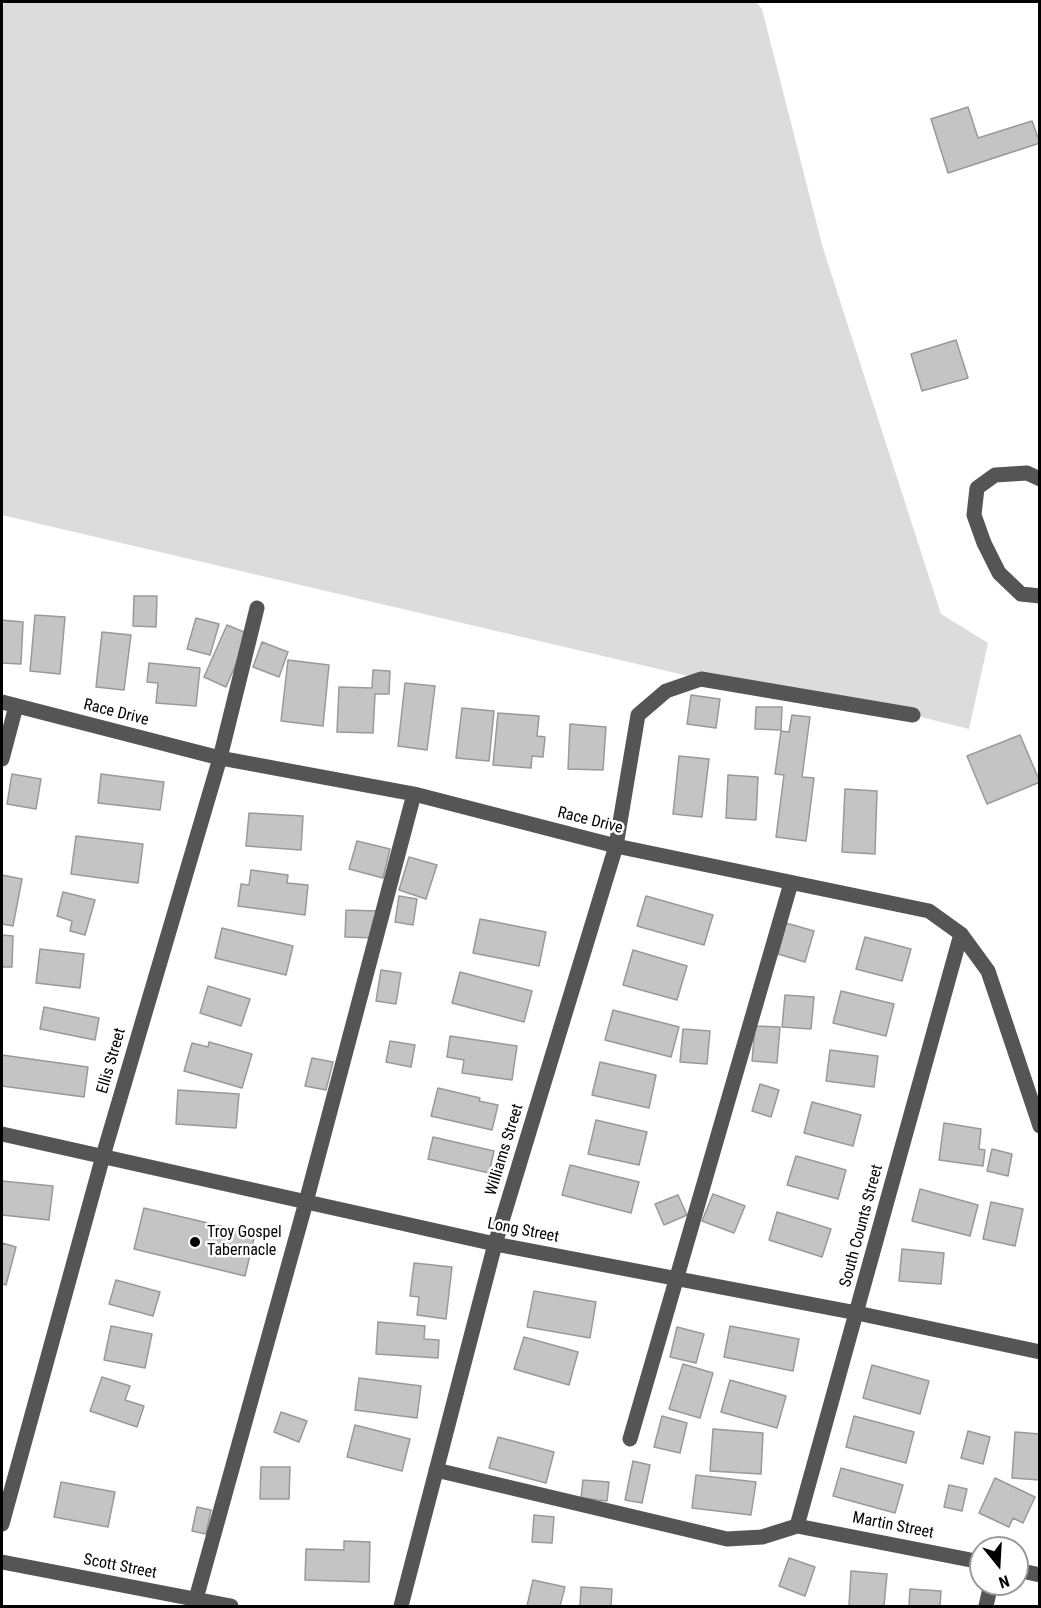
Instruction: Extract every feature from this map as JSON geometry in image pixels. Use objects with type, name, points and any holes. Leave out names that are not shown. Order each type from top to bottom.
[{"type":"street","points":[[1040,479],[1027,473],[995,475],[977,488],[975,515],[984,543],[999,573],[1021,594],[1040,597]]},
{"type":"street","name":"Ellis Street","points":[[2,1524],[103,1156],[220,758],[257,608]]},
{"type":"street","name":"Williams Street","points":[[401,1606],[495,1244],[616,846],[638,715],[666,691],[701,679],[913,716]]},
{"type":"street","points":[[2,759],[9,704]]},
{"type":"street","name":"Race Drive","points":[[9,704],[220,758],[414,794],[616,846],[929,911],[961,934],[988,971],[1040,1126]]},
{"type":"street","points":[[195,1603],[306,1202],[414,794]]},
{"type":"street","points":[[630,1439],[791,883]]},
{"type":"street","name":"South Counts Street","points":[[797,1526],[961,934]]},
{"type":"street","name":"Long Street","points":[[2,1134],[495,1244],[857,1313],[1040,1352]]},
{"type":"street","points":[[436,1470],[727,1539],[762,1537],[797,1526]]},
{"type":"street","name":"Martin Street","points":[[797,1526],[969,1560]]},
{"type":"street","name":"Scott Street","points":[[2,1562],[195,1603],[231,1606]]},
{"type":"shaded area","points":[[4,2],[756,2],[762,9],[822,245],[941,614],[988,643],[969,729],[913,715],[701,679],[2,515],[2,11]]},
{"type":"building","points":[[968,107],[978,138],[1032,121],[1040,143],[948,173],[931,119]]},
{"type":"building","points":[[956,340],[968,378],[922,391],[911,354]]},
{"type":"building","points":[[134,596],[157,596],[156,627],[133,626]]},
{"type":"building","points":[[35,615],[65,617],[60,674],[30,671]]},
{"type":"building","points":[[196,618],[219,624],[210,655],[187,649]]},
{"type":"building","points":[[2,620],[23,622],[21,664],[2,663]]},
{"type":"building","points":[[227,625],[249,634],[226,687],[204,677]]},
{"type":"building","points":[[102,632],[131,635],[124,690],[96,687]]},
{"type":"building","points":[[262,642],[288,652],[279,677],[253,667]]},
{"type":"building","points":[[288,660],[329,665],[323,726],[281,721]]},
{"type":"building","points":[[149,663],[200,668],[196,706],[156,703],[158,683],[147,682]]},
{"type":"building","points":[[373,670],[390,671],[389,694],[375,694],[373,733],[337,732],[339,687],[372,688]]},
{"type":"building","points":[[405,683],[435,686],[427,750],[398,746]]},
{"type":"building","points":[[691,695],[720,699],[716,728],[687,724]]},
{"type":"building","points":[[756,707],[782,707],[781,730],[755,729]]},
{"type":"building","points":[[462,708],[494,711],[489,761],[456,758]]},
{"type":"building","points":[[498,713],[539,716],[537,736],[545,737],[543,757],[532,756],[531,768],[493,765]]},
{"type":"building","points":[[792,715],[810,717],[802,777],[814,778],[806,841],[776,837],[784,775],[775,774],[781,731],[789,732]]},
{"type":"building","points":[[570,724],[606,727],[603,770],[568,769]]},
{"type":"building","points":[[1020,735],[1040,782],[987,804],[967,756]]},
{"type":"building","points":[[679,756],[709,759],[702,817],[673,814]]},
{"type":"building","points":[[12,774],[41,779],[36,809],[7,804]]},
{"type":"building","points":[[101,774],[164,782],[160,810],[98,803]]},
{"type":"building","points":[[728,775],[758,777],[756,820],[726,818]]},
{"type":"building","points":[[845,789],[877,791],[875,854],[842,852]]},
{"type":"building","points":[[249,813],[303,816],[301,850],[246,846]]},
{"type":"building","points":[[76,836],[143,844],[138,883],[71,874]]},
{"type":"building","points":[[357,841],[390,849],[383,878],[349,869]]},
{"type":"building","points":[[409,857],[437,865],[426,899],[399,890]]},
{"type":"building","points":[[251,870],[288,875],[287,883],[308,885],[305,915],[238,906],[241,884],[249,885]]},
{"type":"building","points":[[2,875],[22,879],[13,926],[2,924]]},
{"type":"building","points":[[63,892],[95,900],[85,935],[70,931],[72,921],[57,916]]},
{"type":"building","points":[[399,896],[417,899],[413,925],[395,922]]},
{"type":"building","points":[[646,896],[713,915],[704,945],[637,926]]},
{"type":"building","points":[[346,910],[377,911],[376,938],[345,937]]},
{"type":"building","points":[[480,919],[546,932],[539,966],[473,953]]},
{"type":"building","points":[[786,923],[814,931],[805,962],[778,954]]},
{"type":"building","points":[[222,928],[293,946],[286,975],[215,958]]},
{"type":"building","points":[[2,935],[13,936],[12,967],[2,967]]},
{"type":"building","points":[[865,937],[911,949],[902,981],[856,969]]},
{"type":"building","points":[[40,949],[84,954],[80,988],[36,983]]},
{"type":"building","points":[[633,950],[687,966],[677,1000],[623,985]]},
{"type":"building","points":[[381,970],[401,973],[396,1004],[376,1001]]},
{"type":"building","points":[[460,972],[532,991],[524,1022],[452,1003]]},
{"type":"building","points":[[208,986],[250,999],[241,1026],[200,1013]]},
{"type":"building","points":[[841,991],[894,1004],[886,1036],[833,1023]]},
{"type":"building","points":[[785,995],[814,997],[811,1029],[782,1027]]},
{"type":"building","points":[[44,1007],[99,1018],[95,1040],[40,1029]]},
{"type":"building","points":[[613,1010],[679,1027],[671,1057],[605,1040]]},
{"type":"building","points":[[755,1026],[780,1027],[777,1063],[752,1061]]},
{"type":"building","points":[[683,1029],[710,1031],[707,1064],[680,1062]]},
{"type":"building","points":[[450,1036],[517,1046],[512,1080],[462,1073],[464,1060],[447,1057]]},
{"type":"building","points":[[390,1041],[415,1045],[411,1067],[386,1062]]},
{"type":"building","points":[[209,1042],[252,1054],[242,1088],[184,1071],[192,1043],[208,1047]]},
{"type":"building","points":[[830,1050],[878,1056],[874,1087],[826,1081]]},
{"type":"building","points":[[2,1055],[88,1067],[84,1097],[2,1086]]},
{"type":"building","points":[[312,1058],[333,1062],[326,1090],[305,1086]]},
{"type":"building","points":[[600,1062],[656,1075],[649,1108],[592,1095]]},
{"type":"building","points":[[760,1084],[779,1090],[771,1117],[752,1111]]},
{"type":"building","points":[[438,1088],[480,1098],[479,1101],[498,1105],[492,1130],[431,1116]]},
{"type":"building","points":[[178,1090],[239,1094],[236,1128],[176,1124]]},
{"type":"building","points":[[812,1102],[861,1115],[853,1146],[804,1133]]},
{"type":"building","points":[[596,1120],[647,1132],[639,1165],[588,1154]]},
{"type":"building","points":[[944,1123],[981,1129],[979,1149],[985,1150],[983,1166],[939,1160]]},
{"type":"building","points":[[433,1137],[494,1151],[489,1173],[428,1159]]},
{"type":"building","points":[[992,1149],[1012,1154],[1008,1176],[987,1171]]},
{"type":"building","points":[[796,1156],[846,1170],[838,1199],[787,1185]]},
{"type":"building","points":[[570,1165],[639,1182],[631,1213],[562,1195]]},
{"type":"building","points":[[2,1181],[53,1186],[49,1220],[2,1215]]},
{"type":"building","points":[[920,1189],[978,1205],[970,1236],[912,1221]]},
{"type":"building","points":[[713,1194],[745,1206],[734,1233],[702,1221]]},
{"type":"building","points":[[678,1195],[687,1215],[664,1225],[655,1204]]},
{"type":"building","points":[[991,1202],[1023,1209],[1015,1246],[983,1239]]},
{"type":"building","name":"Troy Gospel Tabernacle","points":[[144,1208],[255,1234],[245,1276],[134,1249]]},
{"type":"building","points":[[777,1212],[831,1229],[822,1257],[769,1240]]},
{"type":"building","points":[[2,1243],[16,1247],[6,1285],[2,1284]]},
{"type":"building","points":[[902,1249],[944,1253],[941,1284],[899,1281]]},
{"type":"building","points":[[414,1263],[452,1267],[446,1319],[417,1315],[419,1297],[410,1296]]},
{"type":"building","points":[[116,1280],[160,1292],[153,1316],[109,1304]]},
{"type":"building","points":[[534,1291],[596,1302],[590,1338],[527,1327]]},
{"type":"building","points":[[378,1322],[425,1326],[424,1339],[439,1340],[438,1358],[376,1354]]},
{"type":"building","points":[[111,1326],[152,1334],[145,1368],[104,1360]]},
{"type":"building","points":[[730,1326],[799,1339],[793,1371],[724,1357]]},
{"type":"building","points":[[677,1327],[704,1334],[696,1363],[670,1357]]},
{"type":"building","points":[[524,1337],[578,1352],[569,1385],[514,1369]]},
{"type":"building","points":[[683,1364],[713,1373],[700,1418],[669,1409]]},
{"type":"building","points":[[872,1365],[929,1381],[920,1414],[863,1398]]},
{"type":"building","points":[[102,1377],[130,1386],[125,1400],[144,1406],[137,1427],[90,1411]]},
{"type":"building","points":[[359,1378],[421,1386],[417,1418],[355,1410]]},
{"type":"building","points":[[730,1380],[786,1396],[777,1428],[721,1412]]},
{"type":"building","points":[[281,1412],[307,1421],[299,1442],[274,1432]]},
{"type":"building","points":[[662,1416],[687,1423],[680,1453],[654,1447]]},
{"type":"building","points":[[854,1416],[914,1432],[906,1463],[846,1447]]},
{"type":"building","points":[[355,1425],[410,1439],[402,1471],[347,1457]]},
{"type":"building","points":[[713,1429],[763,1433],[761,1474],[710,1471]]},
{"type":"building","points":[[968,1431],[990,1437],[983,1464],[961,1458]]},
{"type":"building","points":[[1015,1432],[1040,1434],[1040,1480],[1012,1478]]},
{"type":"building","points":[[498,1437],[554,1452],[546,1483],[489,1468]]},
{"type":"building","points":[[633,1461],[650,1465],[642,1503],[625,1500]]},
{"type":"building","points":[[261,1467],[290,1467],[289,1499],[260,1499]]},
{"type":"building","points":[[841,1468],[903,1485],[895,1513],[833,1496]]},
{"type":"building","points":[[696,1475],[756,1482],[751,1515],[692,1508]]},
{"type":"building","points":[[995,1478],[1035,1497],[1023,1523],[1013,1518],[1009,1527],[979,1513]]},
{"type":"building","points":[[583,1480],[609,1482],[607,1501],[581,1498]]},
{"type":"building","points":[[61,1482],[115,1492],[108,1527],[54,1517]]},
{"type":"building","points":[[949,1485],[967,1489],[962,1511],[944,1507]]},
{"type":"building","points":[[197,1507],[211,1510],[206,1534],[192,1531]]},
{"type":"building","points":[[534,1515],[554,1517],[552,1543],[532,1542]]},
{"type":"building","points":[[344,1541],[370,1542],[369,1582],[305,1580],[306,1549],[344,1550]]},
{"type":"building","points":[[789,1558],[815,1567],[805,1596],[779,1586]]},
{"type":"building","points":[[851,1571],[887,1574],[884,1606],[849,1606]]},
{"type":"building","points":[[533,1580],[565,1587],[560,1606],[527,1606]]},
{"type":"building","points":[[581,1587],[612,1589],[611,1606],[580,1606]]},
{"type":"building","points":[[910,1589],[941,1591],[940,1606],[909,1606]]},
{"type":"place","name":"Troy Gospel Tabernacle","points":[[195,1242]]}]
